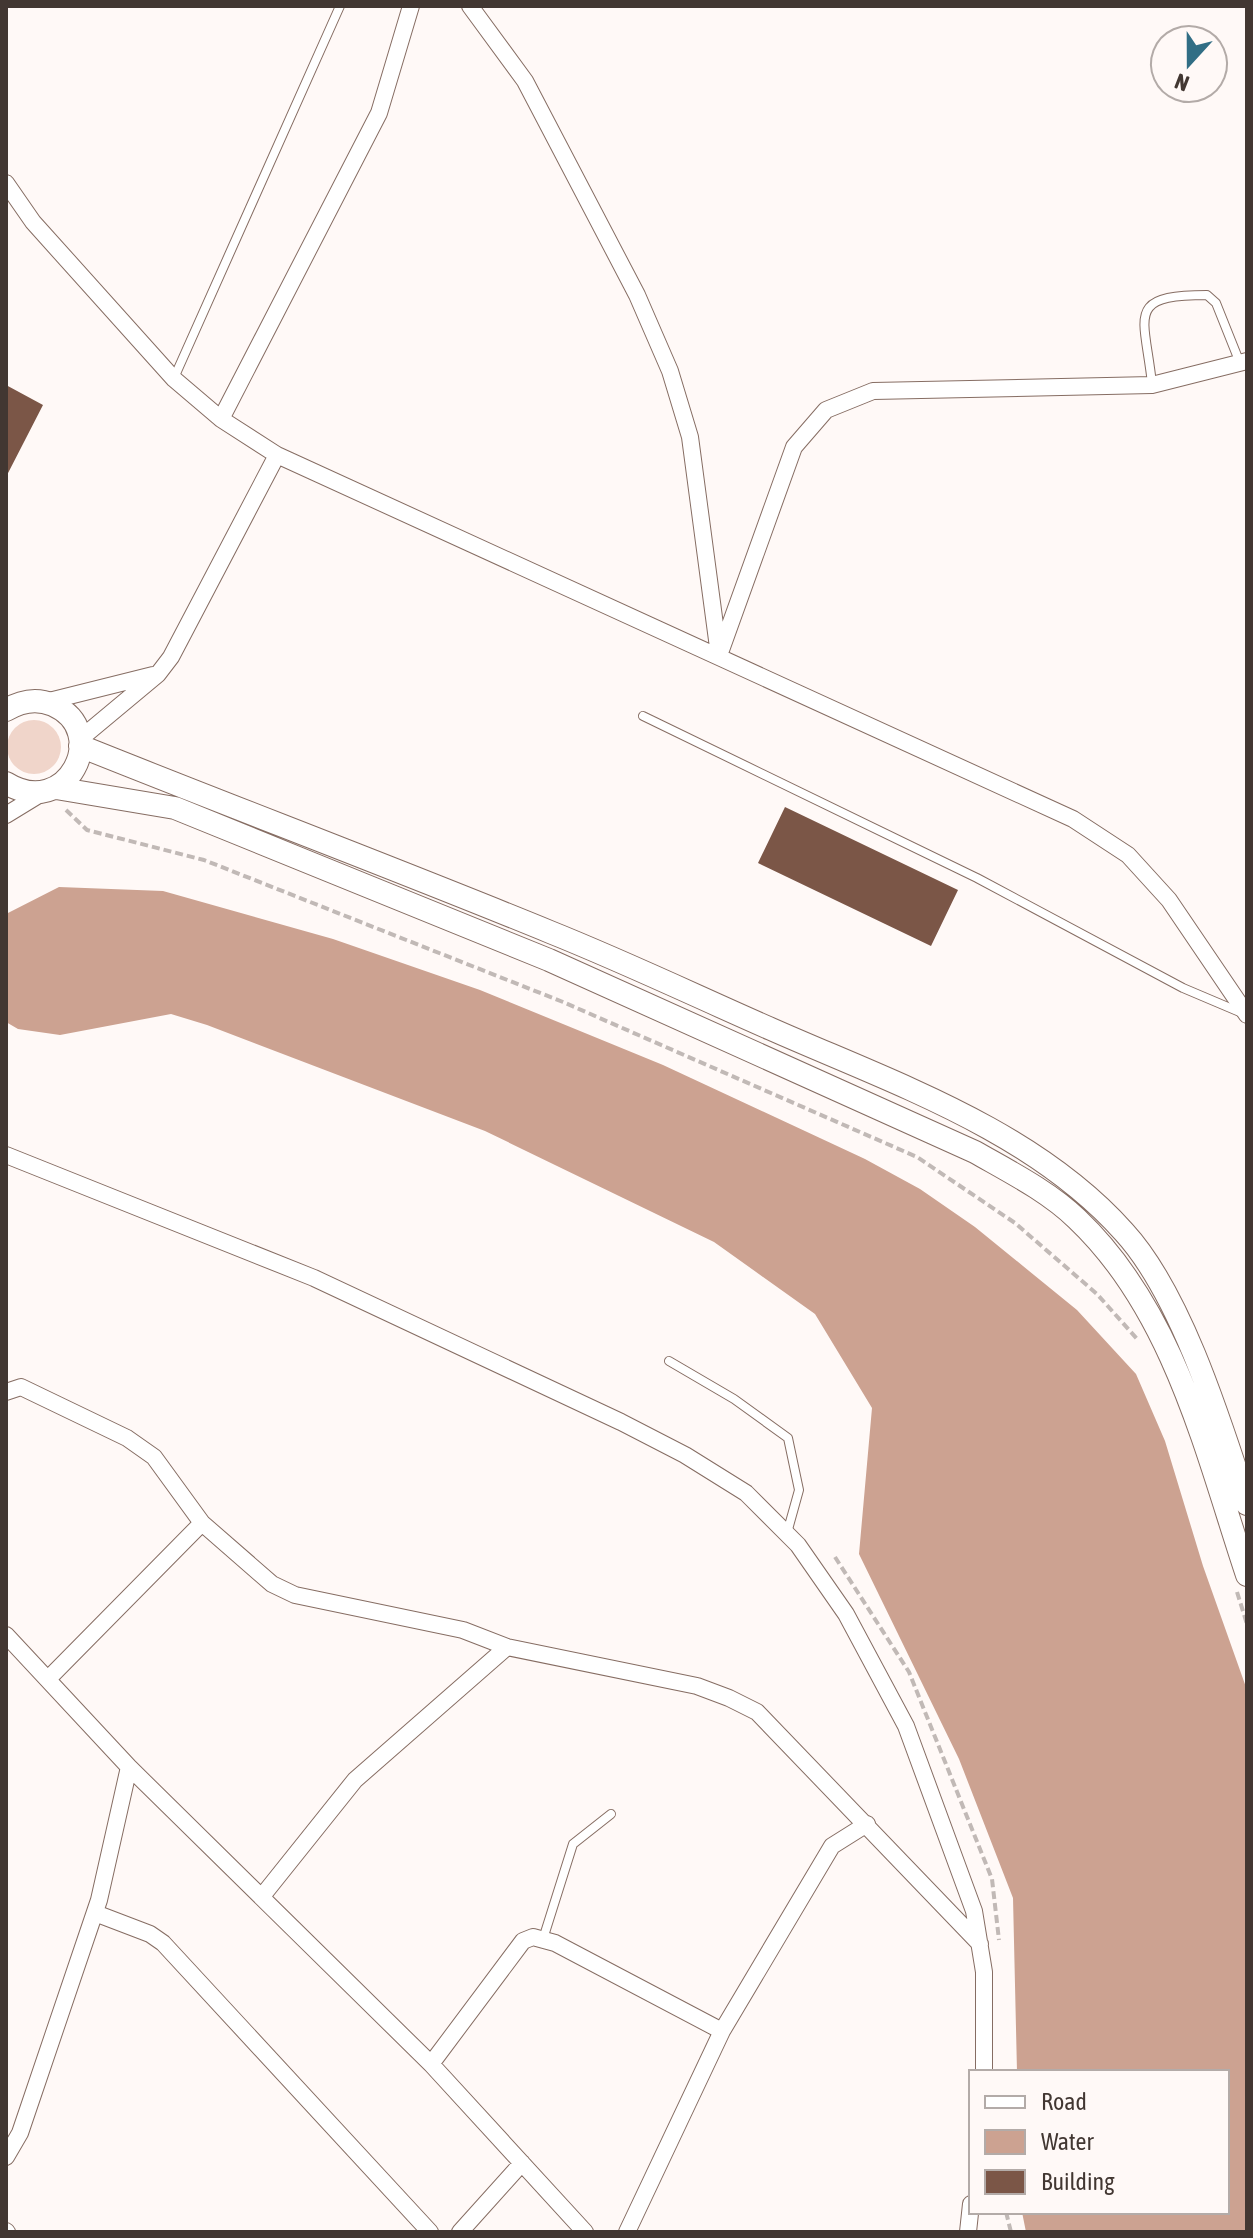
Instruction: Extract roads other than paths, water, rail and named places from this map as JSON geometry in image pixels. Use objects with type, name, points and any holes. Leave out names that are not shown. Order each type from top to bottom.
[{"type":"street","points":[[221,419],[379,113],[411,6]]},
{"type":"street","points":[[470,6],[525,81],[637,295],[670,371],[690,437],[719,655]]},
{"type":"street","points":[[6,183],[33,222],[174,379],[221,419],[277,455],[1073,819],[1128,855],[1169,900],[1247,1015]]},
{"type":"street","points":[[719,655],[794,447],[826,410],[873,391],[1152,385],[1244,362]]},
{"type":"street","points":[[80,742],[158,674],[192,619],[277,455]]},
{"type":"street","points":[[9,706],[45,702],[158,674]]},
{"type":"street","points":[[6,815],[49,790],[74,770],[80,742],[68,715],[45,702]]},
{"type":"street","points":[[80,742],[567,939],[911,1091],[988,1129],[1054,1169],[1108,1214],[1153,1272],[1197,1365],[1247,1504]]},
{"type":"street","points":[[6,783],[29,793],[49,790],[175,808],[549,960],[975,1152],[1042,1191],[1076,1218],[1113,1257],[1143,1299],[1193,1417],[1240,1577]]},
{"type":"street","points":[[6,1155],[314,1278],[621,1422],[685,1455],[746,1493],[787,1534],[846,1614],[906,1726],[954,1851],[981,1946],[984,2070]]},
{"type":"street","points":[[6,1392],[21,1387],[127,1438],[154,1457],[202,1523],[272,1584],[295,1595],[463,1630],[507,1647],[697,1686],[757,1712],[981,1946]]},
{"type":"street","points":[[48,1679],[202,1523]]},
{"type":"street","points":[[6,1635],[129,1767],[263,1895],[431,2064],[585,2232]]},
{"type":"street","points":[[263,1895],[355,1780],[507,1647]]},
{"type":"street","points":[[6,2157],[20,2133],[95,1913],[129,1767]]},
{"type":"street","points":[[627,2232],[722,2031],[832,1846],[867,1824]]},
{"type":"street","points":[[95,1913],[150,1934],[163,1943],[430,2232]]},
{"type":"street","points":[[431,2064],[523,1941],[543,1939],[722,2031]]},
{"type":"street","points":[[460,2232],[522,2163]]},
{"type":"lane","points":[[174,379],[340,6]]},
{"type":"lane","points":[[1152,385],[1144,315],[1151,302],[1167,295],[1207,295],[1216,303],[1244,362]]},
{"type":"lane","points":[[643,716],[977,878],[1183,988],[1247,1015]]},
{"type":"lane","points":[[669,1361],[734,1399],[788,1438],[799,1490],[787,1534]]},
{"type":"lane","points":[[543,1939],[573,1844],[611,1814]]},
{"type":"water","points":[[59,887],[163,891],[333,939],[480,990],[663,1065],[865,1159],[920,1189],[975,1227],[1077,1310],[1136,1374],[1165,1441],[1203,1566],[1247,1690],[1247,2232],[1026,2232],[1022,2214],[1229,2214],[1229,2070],[1017,2070],[1013,1898],[959,1759],[859,1554],[872,1408],[815,1314],[714,1242],[485,1131],[207,1025],[171,1014],[60,1035],[18,1029],[6,1022],[6,914]]}]
